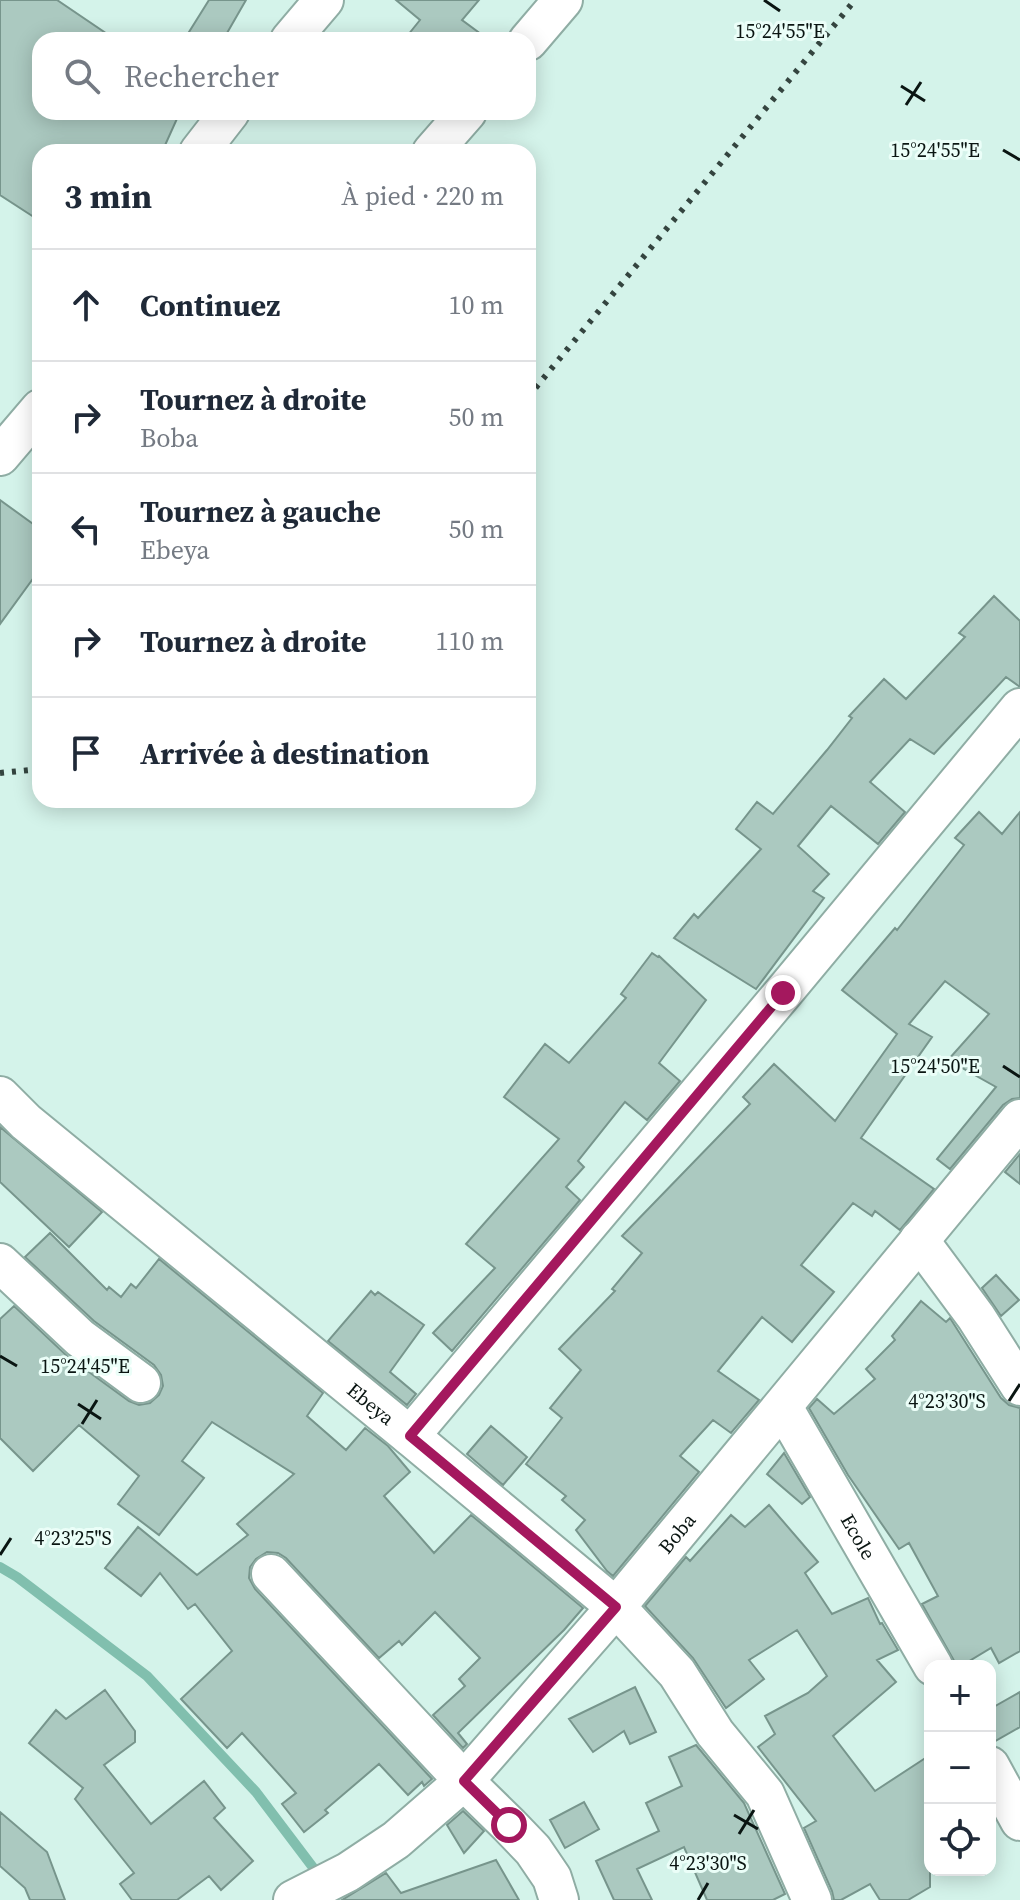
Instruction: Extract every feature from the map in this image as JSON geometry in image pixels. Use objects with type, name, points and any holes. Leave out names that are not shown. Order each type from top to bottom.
[{"type":"street","points":[[297,32],[324,0]]},
{"type":"street","points":[[536,32],[563,0]]},
{"type":"street","points":[[205,144],[224,120]]},
{"type":"street","points":[[439,144],[460,120]]},
{"type":"street","points":[[0,456],[32,418]]},
{"type":"street","points":[[410,1436],[1020,708]]},
{"type":"street","name":"Ebeya","points":[[0,1096],[26,1122],[616,1607],[677,1673],[715,1733],[765,1794],[812,1900]]},
{"type":"street","name":"Boba","points":[[293,1900],[348,1872],[396,1840],[464,1781],[616,1607],[1020,1119]]},
{"type":"street","points":[[919,1240],[976,1317],[1020,1386]]},
{"type":"street","points":[[0,1263],[80,1338],[141,1383]]},
{"type":"street","name":"Ecole","points":[[783,1407],[930,1660]]},
{"type":"street","points":[[271,1574],[464,1781],[533,1850],[552,1878],[559,1900]]},
{"type":"street","points":[[996,1777],[1020,1821]]},
{"type":"building","points":[[0,0],[57,0],[104,32],[32,32],[32,120],[176,120],[166,144],[32,144],[32,216],[0,195]]},
{"type":"building","points":[[209,0],[246,0],[228,32],[189,32]]},
{"type":"building","points":[[396,0],[479,0],[462,20],[478,32],[410,32],[420,20]]},
{"type":"building","points":[[0,500],[32,523],[32,580],[0,624]]},
{"type":"building","points":[[994,596],[1020,621],[1020,687],[1006,677],[934,754],[910,739],[870,782],[905,812],[878,844],[831,806],[798,846],[829,874],[813,891],[824,898],[756,989],[674,938],[694,914],[698,918],[761,849],[736,829],[757,802],[773,814],[852,718],[849,716],[884,679],[906,699],[965,637],[959,633]]},
{"type":"building","points":[[979,812],[1002,834],[1020,812],[1020,1098],[1003,1105],[950,1169],[937,1159],[996,1087],[948,1060],[989,1014],[945,981],[909,1024],[932,1037],[861,1138],[934,1189],[900,1230],[875,1211],[872,1216],[853,1203],[801,1265],[834,1292],[792,1342],[762,1317],[718,1371],[759,1400],[731,1433],[713,1420],[680,1456],[699,1472],[613,1576],[576,1530],[585,1520],[562,1500],[566,1496],[526,1464],[562,1418],[550,1408],[581,1370],[559,1349],[615,1291],[612,1289],[642,1253],[622,1236],[750,1104],[743,1097],[774,1064],[835,1121],[897,1034],[842,990],[895,928],[897,930],[964,845],[955,838]]},
{"type":"building","points":[[652,953],[706,1000],[659,1063],[680,1081],[647,1120],[625,1102],[578,1161],[584,1167],[566,1187],[580,1200],[452,1351],[433,1333],[495,1268],[466,1244],[559,1139],[504,1097],[545,1044],[569,1063],[626,998],[621,994]]},
{"type":"building","points":[[0,1127],[102,1212],[69,1247],[0,1182]]},
{"type":"building","points":[[1020,1154],[1020,1184],[1005,1172]]},
{"type":"building","points":[[50,1233],[107,1290],[109,1287],[121,1297],[131,1284],[136,1288],[159,1259],[323,1393],[307,1416],[346,1450],[365,1428],[388,1446],[410,1472],[384,1496],[434,1553],[471,1515],[583,1608],[458,1733],[467,1744],[463,1748],[433,1715],[465,1686],[459,1679],[480,1658],[435,1612],[402,1645],[399,1641],[379,1658],[286,1558],[267,1552],[256,1559],[250,1567],[249,1578],[255,1589],[432,1779],[424,1786],[422,1782],[408,1795],[379,1764],[304,1832],[282,1804],[296,1793],[242,1733],[227,1748],[181,1699],[232,1651],[195,1604],[188,1609],[160,1573],[141,1596],[105,1568],[138,1527],[197,1575],[248,1535],[237,1524],[294,1474],[212,1422],[182,1461],[204,1478],[159,1535],[118,1504],[139,1476],[79,1425],[33,1471],[0,1438],[0,1319],[14,1306],[67,1356],[129,1401],[139,1405],[150,1403],[163,1386],[161,1375],[154,1365],[94,1321],[25,1257]]},
{"type":"building","points":[[996,1275],[1019,1300],[1001,1316],[982,1288]]},
{"type":"building","points":[[371,1291],[375,1295],[378,1292],[424,1325],[390,1372],[416,1394],[407,1405],[328,1341]]},
{"type":"building","points":[[921,1301],[946,1322],[950,1318],[1001,1398],[1009,1405],[1020,1408],[1020,1651],[999,1663],[991,1648],[971,1660],[954,1660],[922,1604],[938,1596],[909,1543],[899,1549],[848,1475],[809,1408],[817,1399],[834,1414],[875,1379],[866,1369],[895,1340],[892,1336]]},
{"type":"building","points":[[491,1426],[527,1457],[503,1485],[467,1454]]},
{"type":"building","points":[[784,1453],[810,1497],[802,1504],[767,1474]]},
{"type":"building","points":[[769,1505],[818,1562],[805,1573],[832,1614],[868,1598],[880,1624],[898,1650],[877,1660],[896,1682],[833,1736],[875,1791],[924,1759],[924,1876],[930,1876],[930,1887],[908,1900],[880,1900],[870,1884],[841,1900],[834,1900],[804,1828],[816,1821],[758,1747],[775,1734],[765,1716],[808,1693],[827,1676],[797,1630],[749,1660],[764,1679],[726,1708],[693,1658],[645,1606],[686,1557],[690,1561],[731,1515],[745,1527]]},
{"type":"building","points":[[635,1687],[656,1732],[630,1744],[624,1731],[593,1752],[569,1719]]},
{"type":"building","points":[[105,1690],[135,1731],[135,1742],[104,1765],[151,1824],[204,1781],[225,1808],[214,1818],[253,1861],[221,1890],[209,1876],[177,1900],[132,1900],[120,1884],[134,1873],[75,1799],[83,1788],[29,1743],[56,1710],[66,1719]]},
{"type":"building","points":[[1020,1692],[1020,1727],[996,1741],[996,1732],[996,1706]]},
{"type":"building","points":[[696,1745],[744,1803],[785,1894],[773,1900],[707,1900],[684,1847],[637,1869],[652,1900],[614,1900],[596,1861],[659,1831],[646,1803],[682,1786],[669,1757]]},
{"type":"building","points":[[584,1802],[599,1829],[565,1848],[550,1820]]},
{"type":"building","points":[[463,1811],[484,1831],[464,1853],[447,1825]]},
{"type":"building","points":[[0,1812],[47,1852],[65,1900],[30,1900],[25,1888],[0,1866]]},
{"type":"building","points":[[496,1860],[519,1900],[342,1900],[386,1873],[401,1893]]},
{"type":"waterway","points":[[0,1567],[147,1676],[256,1792],[321,1878]]},
{"type":"railway","points":[[536,387],[855,0]]},
{"type":"railway","points":[[0,773],[32,770]]},
{"type":"route","points":[[509,1825],[464,1781],[616,1607],[410,1436],[783,993]]}]
